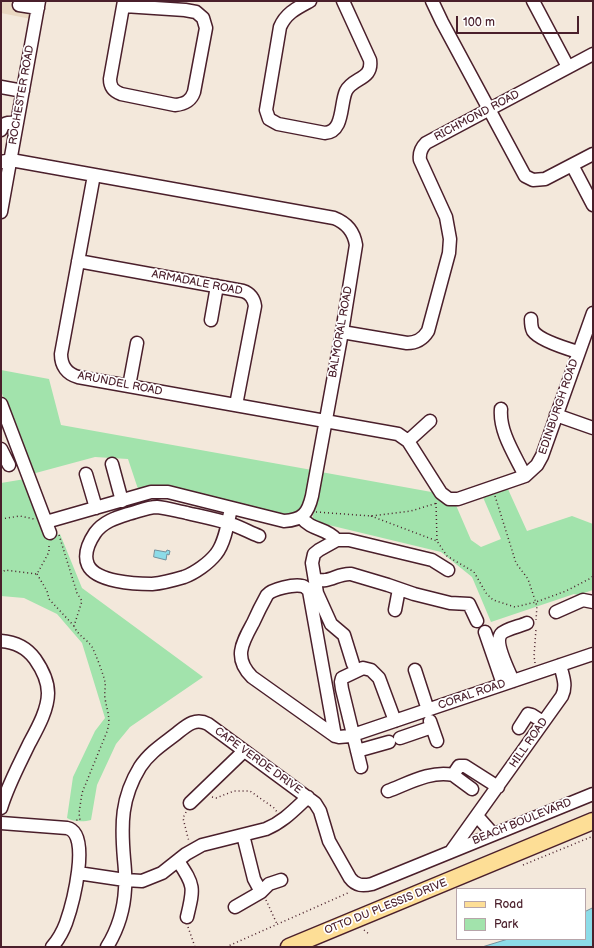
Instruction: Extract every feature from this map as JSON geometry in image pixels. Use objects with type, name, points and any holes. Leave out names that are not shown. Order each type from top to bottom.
[{"type":"main road","name":"OTTO DU PLESSIS DRIVE","points":[[289,947],[592,829]]},
{"type":"street","points":[[310,1],[289,13],[282,22],[266,110],[269,119],[278,124],[325,133],[332,131],[337,125],[347,90],[354,82],[366,76],[370,68],[370,60],[343,1]]},
{"type":"street","points":[[432,1],[522,172],[528,178],[541,180],[593,154]]},
{"type":"street","points":[[533,1],[568,68]]},
{"type":"street","points":[[124,4],[185,10],[196,12],[203,18],[206,28],[194,92],[190,100],[187,102],[175,104],[121,94],[113,90],[110,79],[124,4]]},
{"type":"street","points":[[18,5],[39,5]]},
{"type":"street","name":"ROCHESTER ROAD","points":[[1,212],[6,161],[17,123],[39,5]]},
{"type":"street","name":"RICHMOND ROAD","points":[[342,332],[407,343],[420,340],[428,331],[449,253],[450,239],[446,217],[420,160],[420,152],[426,143],[593,54]]},
{"type":"street","points":[[1,88],[23,91]]},
{"type":"street","points":[[1,130],[2,126],[6,123],[17,123]]},
{"type":"street","name":"BALMORAL ROAD","points":[[6,161],[94,175],[334,218],[343,223],[353,235],[356,250],[312,496],[304,514]]},
{"type":"street","points":[[572,165],[593,205]]},
{"type":"street","name":"ARUNDEL ROAD","points":[[94,175],[61,354],[63,365],[67,372],[74,376],[325,421]]},
{"type":"street","name":"ARMADALE ROAD","points":[[78,261],[217,286],[246,292],[251,296],[254,302],[254,310],[236,405]]},
{"type":"street","points":[[211,320],[217,286]]},
{"type":"street","name":"EDINBURGH ROAD","points":[[440,500],[458,498],[493,487],[525,476],[534,469],[540,461],[593,313]]},
{"type":"street","points":[[531,319],[531,327],[536,335],[555,344],[578,352]]},
{"type":"street","points":[[129,386],[136,343]]},
{"type":"street","points":[[1,404],[17,448],[51,528],[96,508],[151,492],[168,492],[284,521],[292,521],[304,514],[309,526],[327,531],[337,540]]},
{"type":"street","points":[[501,409],[502,424],[525,476]]},
{"type":"street","points":[[556,415],[593,428]]},
{"type":"street","points":[[325,421],[398,434],[408,442],[441,493],[440,500]]},
{"type":"street","points":[[408,442],[430,422]]},
{"type":"street","points":[[1,449],[6,450],[17,448]]},
{"type":"street","points":[[1,449],[9,465]]},
{"type":"street","points":[[112,464],[122,501]]},
{"type":"street","points":[[86,474],[96,508]]},
{"type":"street","points":[[231,508],[227,523],[220,548],[216,554],[195,571],[186,576],[152,584],[110,579],[93,572],[87,560],[90,540],[97,530],[108,521],[117,517],[156,507],[167,508],[227,523],[259,536]]},
{"type":"street","points":[[353,664],[344,635],[331,624],[317,593],[312,563],[314,554],[318,550],[337,540],[349,540],[432,560],[448,570]]},
{"type":"street","points":[[315,579],[324,581],[345,574],[351,574],[407,592],[450,603],[469,604],[477,621]]},
{"type":"street","points":[[298,585],[308,589],[311,597],[335,736],[247,673],[242,661],[241,652],[243,642],[267,595],[273,590],[298,585]]},
{"type":"street","points":[[395,610],[399,589]]},
{"type":"street","points":[[556,612],[583,600],[593,602]]},
{"type":"street","points":[[508,683],[499,647],[499,637],[504,631],[533,624]]},
{"type":"street","points":[[485,632],[508,683]]},
{"type":"street","points":[[1,642],[18,645],[33,657],[39,664],[46,678],[48,694],[41,718],[8,787],[1,808]]},
{"type":"street","name":"CORAL ROAD","points":[[335,736],[352,736],[593,654]]},
{"type":"street","name":"HILL ROAD","points":[[451,851],[533,737],[564,691],[564,682],[560,665]]},
{"type":"street","points":[[361,767],[352,736],[341,682],[344,676],[363,668],[367,668],[376,674],[395,721]]},
{"type":"street","points":[[415,670],[437,741]]},
{"type":"street","points":[[533,737],[514,725],[528,714],[543,722]]},
{"type":"street","name":"CAPE VERDE DRIVE","points":[[113,945],[122,914],[125,894],[122,815],[126,798],[141,766],[155,750],[188,724],[198,721],[208,724],[308,797],[318,806],[330,844],[352,882],[358,885],[366,886],[451,851]]},
{"type":"street","points":[[357,751],[432,728]]},
{"type":"street","points":[[194,800],[244,751]]},
{"type":"street","points":[[453,775],[457,768],[463,765],[498,786]]},
{"type":"street","points":[[388,791],[428,776],[447,774],[453,775],[472,789]]},
{"type":"street","name":"BEACH BOULEVARD","points":[[451,851],[593,794]]},
{"type":"street","points":[[78,873],[142,881],[162,873],[202,845],[266,829],[284,820],[308,797]]},
{"type":"street","points":[[477,816],[493,834]]},
{"type":"street","points":[[1,823],[74,825],[79,840],[78,873],[70,910],[65,924],[52,947]]},
{"type":"street","points":[[243,835],[254,879],[263,896]]},
{"type":"street","points":[[178,861],[191,882],[192,896],[187,917]]},
{"type":"street","points":[[235,907],[263,896],[269,884],[281,880]]},
{"type":"path","points":[[493,487],[516,563],[528,579],[537,606],[533,624],[534,656],[538,673]]},
{"type":"path","points":[[304,514],[371,516],[411,510],[440,500],[437,542]]},
{"type":"path","points":[[1,519],[20,516],[51,528],[82,602],[74,626]]},
{"type":"path","points":[[37,574],[49,552],[51,528]]},
{"type":"path","points":[[1,574],[5,570],[37,574]]},
{"type":"path","points":[[37,574],[49,599],[74,626],[77,633],[92,647],[105,681],[105,697],[109,726],[82,793],[79,813],[80,820],[74,825]]},
{"type":"path","points":[[536,602],[566,591],[593,576]]},
{"type":"path","points":[[195,849],[188,838],[183,818],[194,800],[208,796],[216,798],[234,791],[250,791],[274,808],[284,820]]},
{"type":"path","points":[[523,865],[592,829]]},
{"type":"path","points":[[226,947],[354,890]]},
{"type":"path","points":[[263,896],[277,924]]},
{"type":"path","points":[[189,931],[195,947]]},
{"type":"shaded area","points":[[1,1],[40,1],[36,20],[1,13]]},
{"type":"green space","points":[[1,370],[49,379],[61,425],[312,470],[303,508],[293,516],[139,492],[128,459],[95,457],[32,474],[1,391]]},
{"type":"green space","points":[[321,472],[437,493],[455,503],[471,540],[481,547],[501,539],[482,495],[507,487],[527,531],[572,516],[593,524],[593,590],[578,595],[574,594],[491,622],[472,577],[441,552],[312,521]]},
{"type":"green space","points":[[25,479],[46,538],[60,534],[82,588],[203,677],[130,727],[116,744],[97,785],[91,820],[88,821],[75,821],[67,818],[73,777],[95,731],[105,718],[82,643],[57,614],[24,598],[1,596],[1,483]]},
{"type":"water","points":[[155,550],[166,552],[167,550],[170,551],[169,555],[167,554],[166,560],[154,557]]},
{"type":"water","points":[[593,908],[593,947],[482,947],[505,940],[586,940],[586,912]]}]
